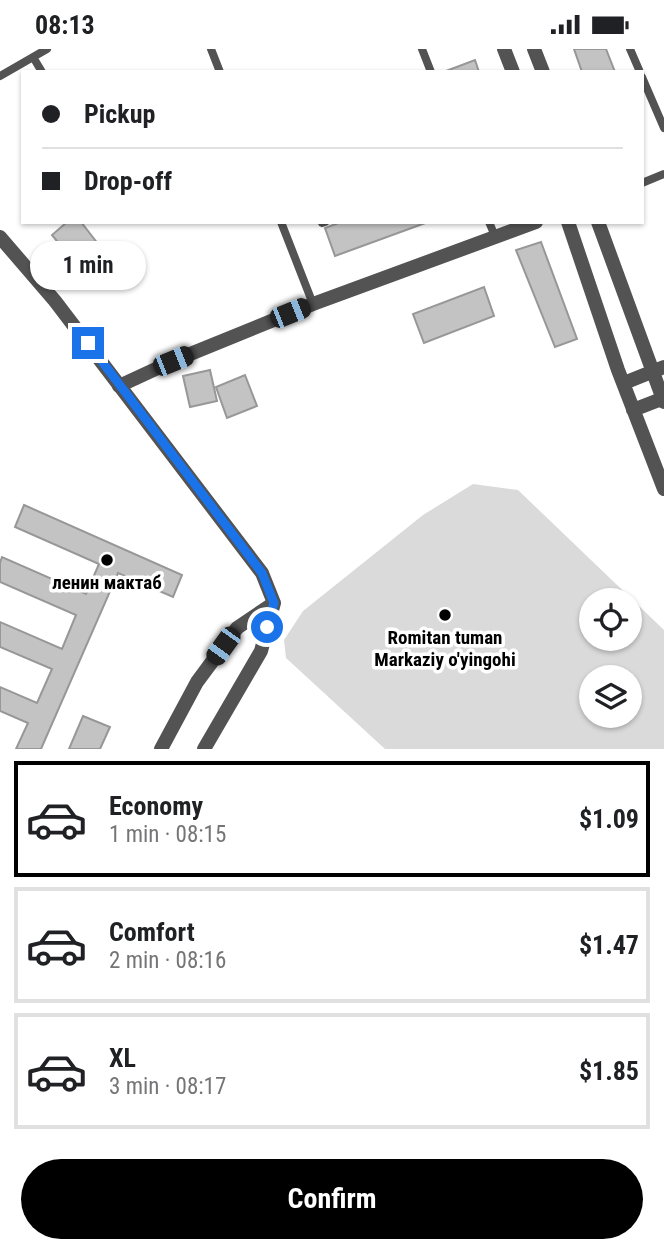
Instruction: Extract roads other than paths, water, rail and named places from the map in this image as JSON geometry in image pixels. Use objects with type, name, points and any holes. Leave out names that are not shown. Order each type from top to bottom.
[{"type":"street","points":[[504,49],[512,70]]},
{"type":"street","points":[[534,49],[542,70]]},
{"type":"street","points":[[119,386],[492,229],[523,224]]},
{"type":"street","points":[[569,224],[664,489]]},
{"type":"street","points":[[599,224],[658,369],[663,400],[634,411]]},
{"type":"street","points":[[0,237],[55,301],[262,573],[274,603],[261,651],[204,749]]},
{"type":"street","points":[[624,383],[658,369]]},
{"type":"street","points":[[161,749],[197,683],[237,628],[274,603]]},
{"type":"lane","points":[[0,76],[47,49]]},
{"type":"lane","points":[[211,49],[219,70]]},
{"type":"lane","points":[[422,49],[430,70]]},
{"type":"lane","points":[[631,49],[639,70]]},
{"type":"lane","points":[[33,57],[41,70]]},
{"type":"lane","points":[[644,82],[664,128]]},
{"type":"lane","points":[[644,182],[664,174]]},
{"type":"lane","points":[[282,224],[313,304]]},
{"type":"place","name":"ленин мактаб","points":[[107,560]]},
{"type":"place","name":"Romitan tuman Markaziy o'yingohi","points":[[445,615]]}]
